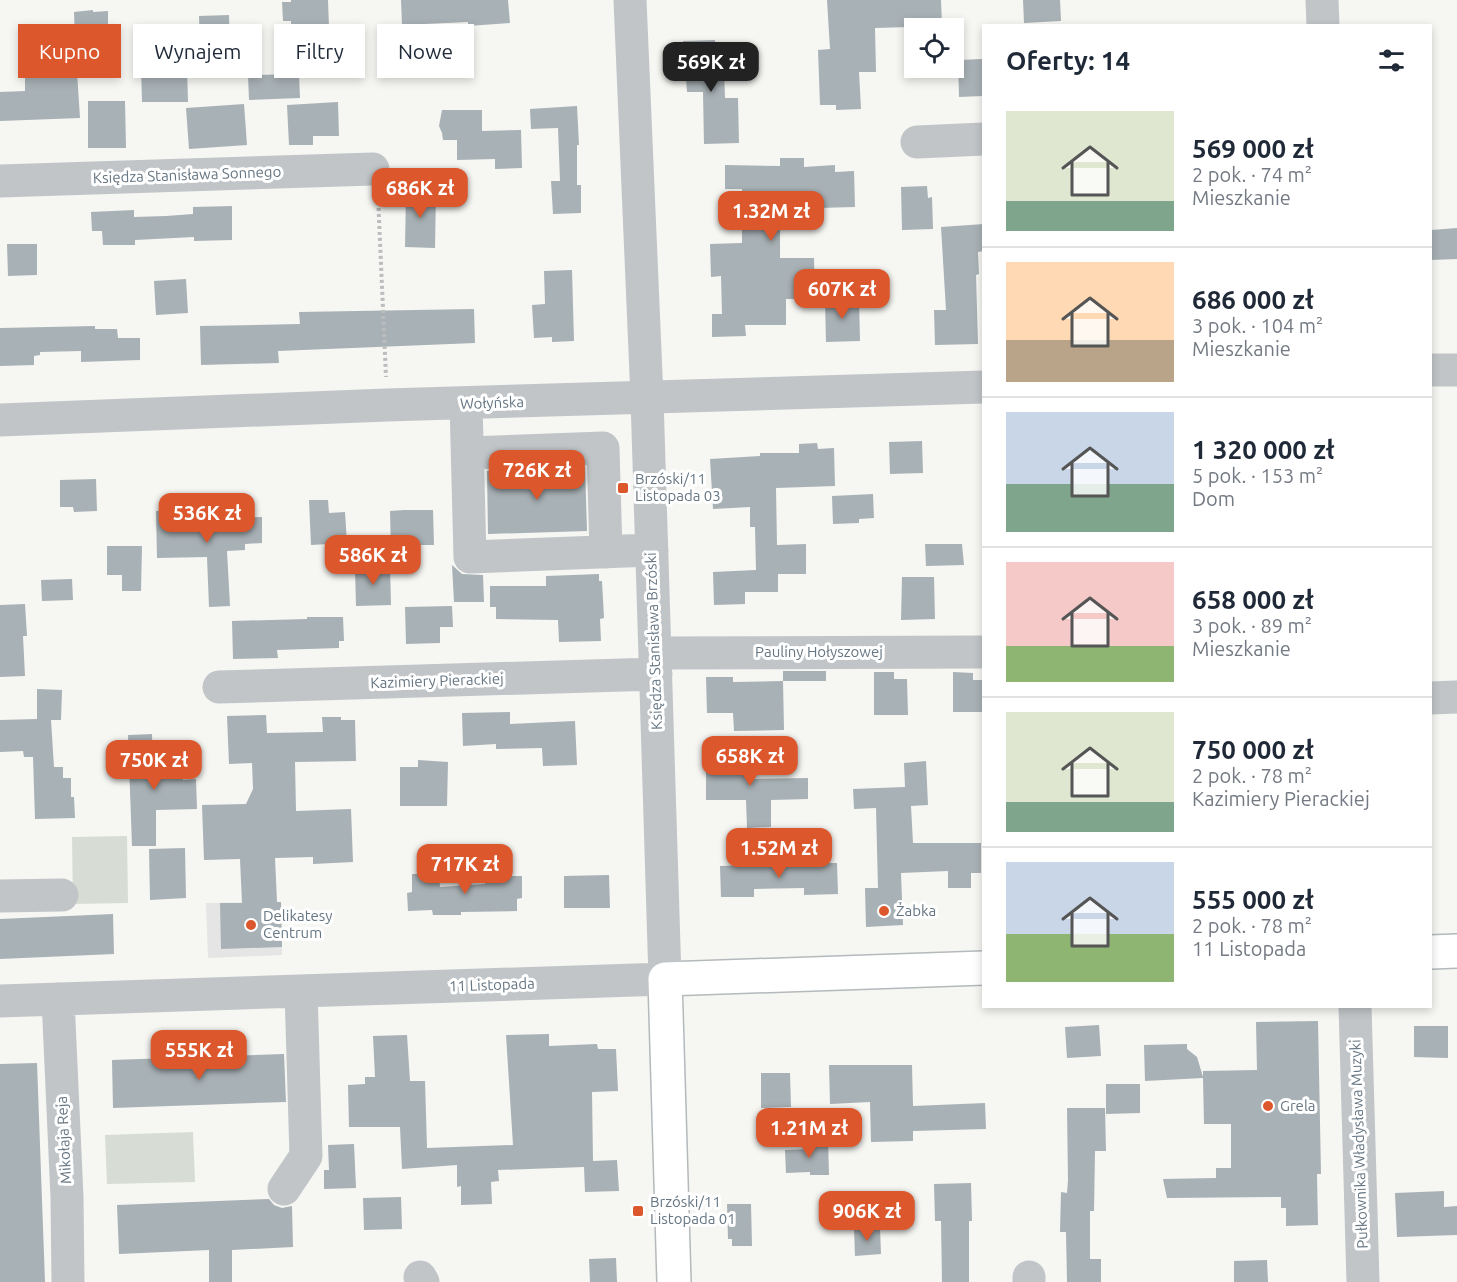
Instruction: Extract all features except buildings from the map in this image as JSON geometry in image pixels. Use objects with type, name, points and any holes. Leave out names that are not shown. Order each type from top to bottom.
[{"type":"main road","points":[[1432,952],[1457,951]]},
{"type":"main road","name":"11 Listopada","points":[[665,979],[982,968]]},
{"type":"main road","name":"Księdza Stanisława Brzóski","points":[[665,979],[674,1282]]},
{"type":"street","name":"Księdza Stanisława Brzóski","points":[[630,0],[647,398],[665,979]]},
{"type":"street","points":[[1322,0],[1323,24]]},
{"type":"street","points":[[917,142],[982,140]]},
{"type":"street","name":"Księdza Stanisława Sonnego","points":[[0,181],[373,169]]},
{"type":"street","points":[[1432,370],[1457,369]]},
{"type":"street","name":"Wołyńska","points":[[0,420],[982,387]]},
{"type":"street","points":[[466,403],[470,557],[652,550]]},
{"type":"street","points":[[468,453],[603,448],[606,552]]},
{"type":"street","name":"Pauliny Hołyszowej","points":[[655,664],[982,652]]},
{"type":"street","name":"Kazimiery Pierackiej","points":[[219,687],[655,664]]},
{"type":"street","points":[[1432,698],[1457,697]]},
{"type":"street","points":[[0,896],[62,895]]},
{"type":"street","name":"11 Listopada","points":[[0,1001],[665,979]]},
{"type":"street","points":[[284,1189],[306,1156],[301,991]]},
{"type":"street","name":"Mikołaja Reja","points":[[58,999],[67,1197],[68,1282]]},
{"type":"street","name":"Pułkownika Władysława Muzyki","points":[[1355,1008],[1363,1282]]},
{"type":"path","points":[[373,169],[380,220],[386,381]]},
{"type":"shaded area","points":[[127,836],[128,903],[73,904],[72,837]]},
{"type":"shaded area","name":"Delikatesy Centrum","points":[[281,902],[282,955],[208,958],[206,903]]},
{"type":"shaded area","points":[[193,1132],[195,1182],[107,1184],[105,1135]]},
{"type":"place","name":"Brzóski/11 Listopada 03","points":[[623,488]]},
{"type":"place","name":"Żabka","points":[[884,911]]},
{"type":"place","name":"Delikatesy Centrum","points":[[251,925]]},
{"type":"place","name":"Grela","points":[[1268,1106]]},
{"type":"place","name":"Brzóski/11 Listopada 01","points":[[638,1211]]}]
